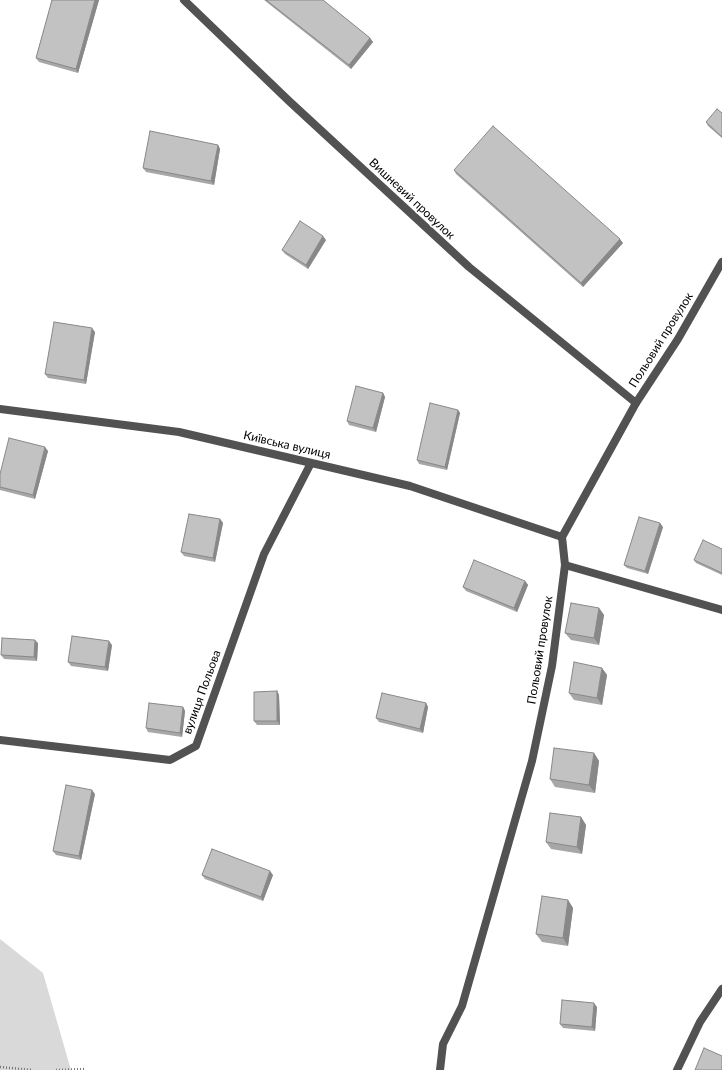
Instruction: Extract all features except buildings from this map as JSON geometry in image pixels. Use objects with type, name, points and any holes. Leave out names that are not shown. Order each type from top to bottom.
[{"type":"street","name":"Вишневий провулок","points":[[184,0],[289,101],[469,267],[636,403]]},
{"type":"street","name":"Польовий провулок","points":[[440,1070],[443,1044],[462,1006],[532,761],[552,666],[565,564],[562,537],[636,403],[678,340],[722,262]]},
{"type":"street","name":"Київська вулиця","points":[[0,409],[179,432],[410,486],[562,537]]},
{"type":"street","name":"вулиця Польова","points":[[0,740],[170,760],[196,746],[264,554],[311,463]]},
{"type":"street","points":[[565,564],[722,610]]},
{"type":"street","points":[[677,1070],[700,1022],[722,990]]},
{"type":"path","points":[[0,1067],[33,1070]]},
{"type":"path","points":[[56,1070],[86,1069]]},
{"type":"shaded area","points":[[0,939],[43,973],[71,1070],[0,1070]]}]
